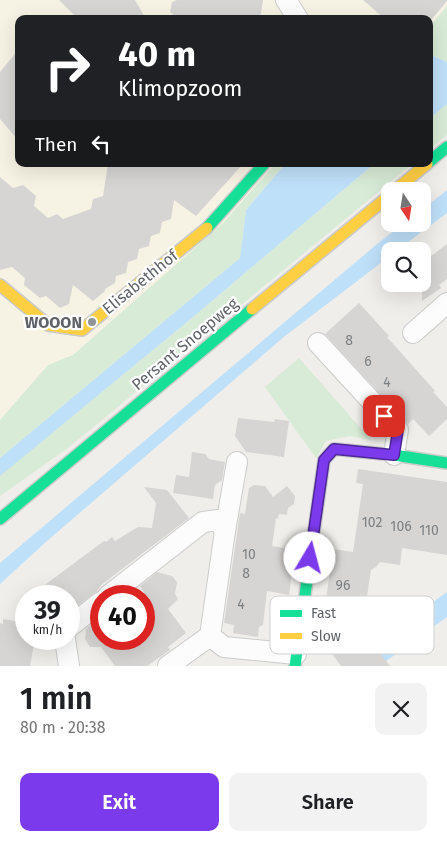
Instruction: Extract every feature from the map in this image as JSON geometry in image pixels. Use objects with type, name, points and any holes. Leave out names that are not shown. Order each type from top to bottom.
[{"type":"street","points":[[286,0],[295,15]]},
{"type":"street","points":[[433,159],[447,147]]},
{"type":"street","name":"Elisabethhof","points":[[0,285],[48,325],[82,330],[207,228],[261,167]]},
{"type":"street","points":[[405,182],[423,167]]},
{"type":"street","name":"Persant Snoepweg","points":[[0,519],[381,202]]},
{"type":"street","points":[[413,333],[447,303]]},
{"type":"street","points":[[318,343],[398,430],[394,455]]},
{"type":"street","points":[[305,596],[324,460],[334,449],[447,463]]},
{"type":"street","points":[[168,666],[210,636],[237,462]]},
{"type":"street","points":[[122,585],[203,522],[218,520],[225,532]]},
{"type":"street","points":[[80,618],[90,611]]},
{"type":"street","points":[[210,636],[224,647],[296,660]]},
{"type":"street","points":[[67,650],[69,666]]},
{"type":"shaded area","name":"WOOON","points":[[0,0],[447,0],[447,94],[433,106],[433,15],[15,15],[15,167],[363,167],[0,480]]},
{"type":"green space","points":[[447,6],[447,62],[433,56],[433,22]]},
{"type":"green space","points":[[447,104],[447,135],[433,147],[433,116]]},
{"type":"green space","points":[[272,167],[282,167],[246,210],[240,258],[0,458],[0,420],[48,365],[73,355],[223,223]]},
{"type":"green space","points":[[370,167],[408,167],[390,182],[381,182],[381,190],[68,448],[0,496],[0,475],[187,322]]},
{"type":"green space","points":[[299,358],[371,440],[350,436],[326,441],[316,458],[265,387]]},
{"type":"water","points":[[433,56],[447,62],[447,104],[433,116]]},
{"type":"water","points":[[282,167],[370,167],[187,322],[0,476],[0,458],[240,258],[246,210]]},
{"type":"water","points":[[447,190],[447,213],[431,225],[431,203]]},
{"type":"water","points":[[393,232],[422,232],[408,242],[381,242],[381,263],[285,336],[47,541],[0,584],[0,563]]},
{"type":"water","points":[[447,592],[447,617],[434,626],[434,601]]},
{"type":"water","points":[[374,654],[396,654],[382,664]]},
{"type":"building","points":[[59,0],[135,0],[144,15],[74,15]]},
{"type":"building","points":[[177,0],[263,0],[261,15],[173,15],[170,12],[172,2]]},
{"type":"building","points":[[363,0],[447,0],[433,18],[433,15],[380,15]]},
{"type":"building","points":[[15,54],[15,136],[0,119],[0,72]]},
{"type":"building","points":[[108,167],[240,167],[196,216],[174,200],[171,219],[162,222],[160,233],[151,236],[149,246],[139,249],[137,259],[128,262],[126,273],[116,276],[115,283],[105,289],[93,301],[73,285],[69,304],[60,308],[46,296],[40,298],[24,285],[25,278],[12,267],[0,270],[0,177],[13,188],[23,185],[36,196],[34,206],[48,218],[57,214],[63,219],[91,209],[93,199],[103,196]]},
{"type":"building","points":[[447,244],[447,279],[439,285],[441,288],[422,301],[422,292],[431,292],[431,256]]},
{"type":"building","points":[[359,303],[389,336],[387,337],[447,407],[447,419],[429,436],[413,419],[408,424],[325,334]]},
{"type":"building","points":[[238,418],[274,422],[275,419],[289,421],[284,457],[246,452],[235,436]]},
{"type":"building","points":[[192,452],[205,454],[209,459],[225,462],[222,480],[215,485],[213,499],[173,493],[176,475],[189,477]]},
{"type":"building","points":[[358,469],[447,482],[447,555],[402,548],[400,565],[380,562],[371,570],[367,596],[326,596],[333,549],[353,552],[363,484],[356,483]]},
{"type":"building","points":[[254,485],[265,486],[273,497],[287,486],[295,496],[294,504],[288,508],[287,515],[279,514],[278,519],[276,518],[272,546],[295,550],[289,595],[267,591],[263,625],[259,627],[258,637],[233,633],[234,625],[224,623],[240,513],[245,514],[249,488]]},
{"type":"building","points":[[144,487],[167,490],[189,518],[101,585],[90,585],[90,596],[80,604],[80,585],[45,585],[104,541],[106,542],[112,537],[115,541],[138,527],[152,528],[156,503]]},
{"type":"building","points":[[157,572],[172,576],[177,582],[175,594],[178,599],[168,609],[186,633],[168,647],[170,650],[147,666],[115,666],[103,650],[155,650],[155,585],[141,585]]},
{"type":"building","points":[[3,619],[15,621],[15,650],[33,650],[30,666],[0,666],[0,623],[3,624]]},
{"type":"building","points":[[90,626],[90,647],[85,639],[86,629]]},
{"type":"building","points":[[332,654],[381,654],[390,666],[341,666]]},
{"type":"traffic: fast","points":[[433,159],[447,147]]},
{"type":"traffic: fast","points":[[207,228],[261,167]]},
{"type":"traffic: fast","points":[[0,519],[252,309]]},
{"type":"traffic: fast","points":[[305,596],[324,460],[334,449],[447,463]]},
{"type":"traffic: fast","points":[[295,666],[297,654]]},
{"type":"traffic: slow","points":[[405,182],[423,167]]},
{"type":"traffic: slow","points":[[252,309],[381,202]]},
{"type":"traffic: slow","points":[[0,285],[48,325],[82,330],[207,228]]},
{"type":"place","name":"WOOON","points":[[92,322]]},
{"type":"route","points":[[310,558],[324,460],[334,449],[394,455],[398,430],[384,416]]}]
